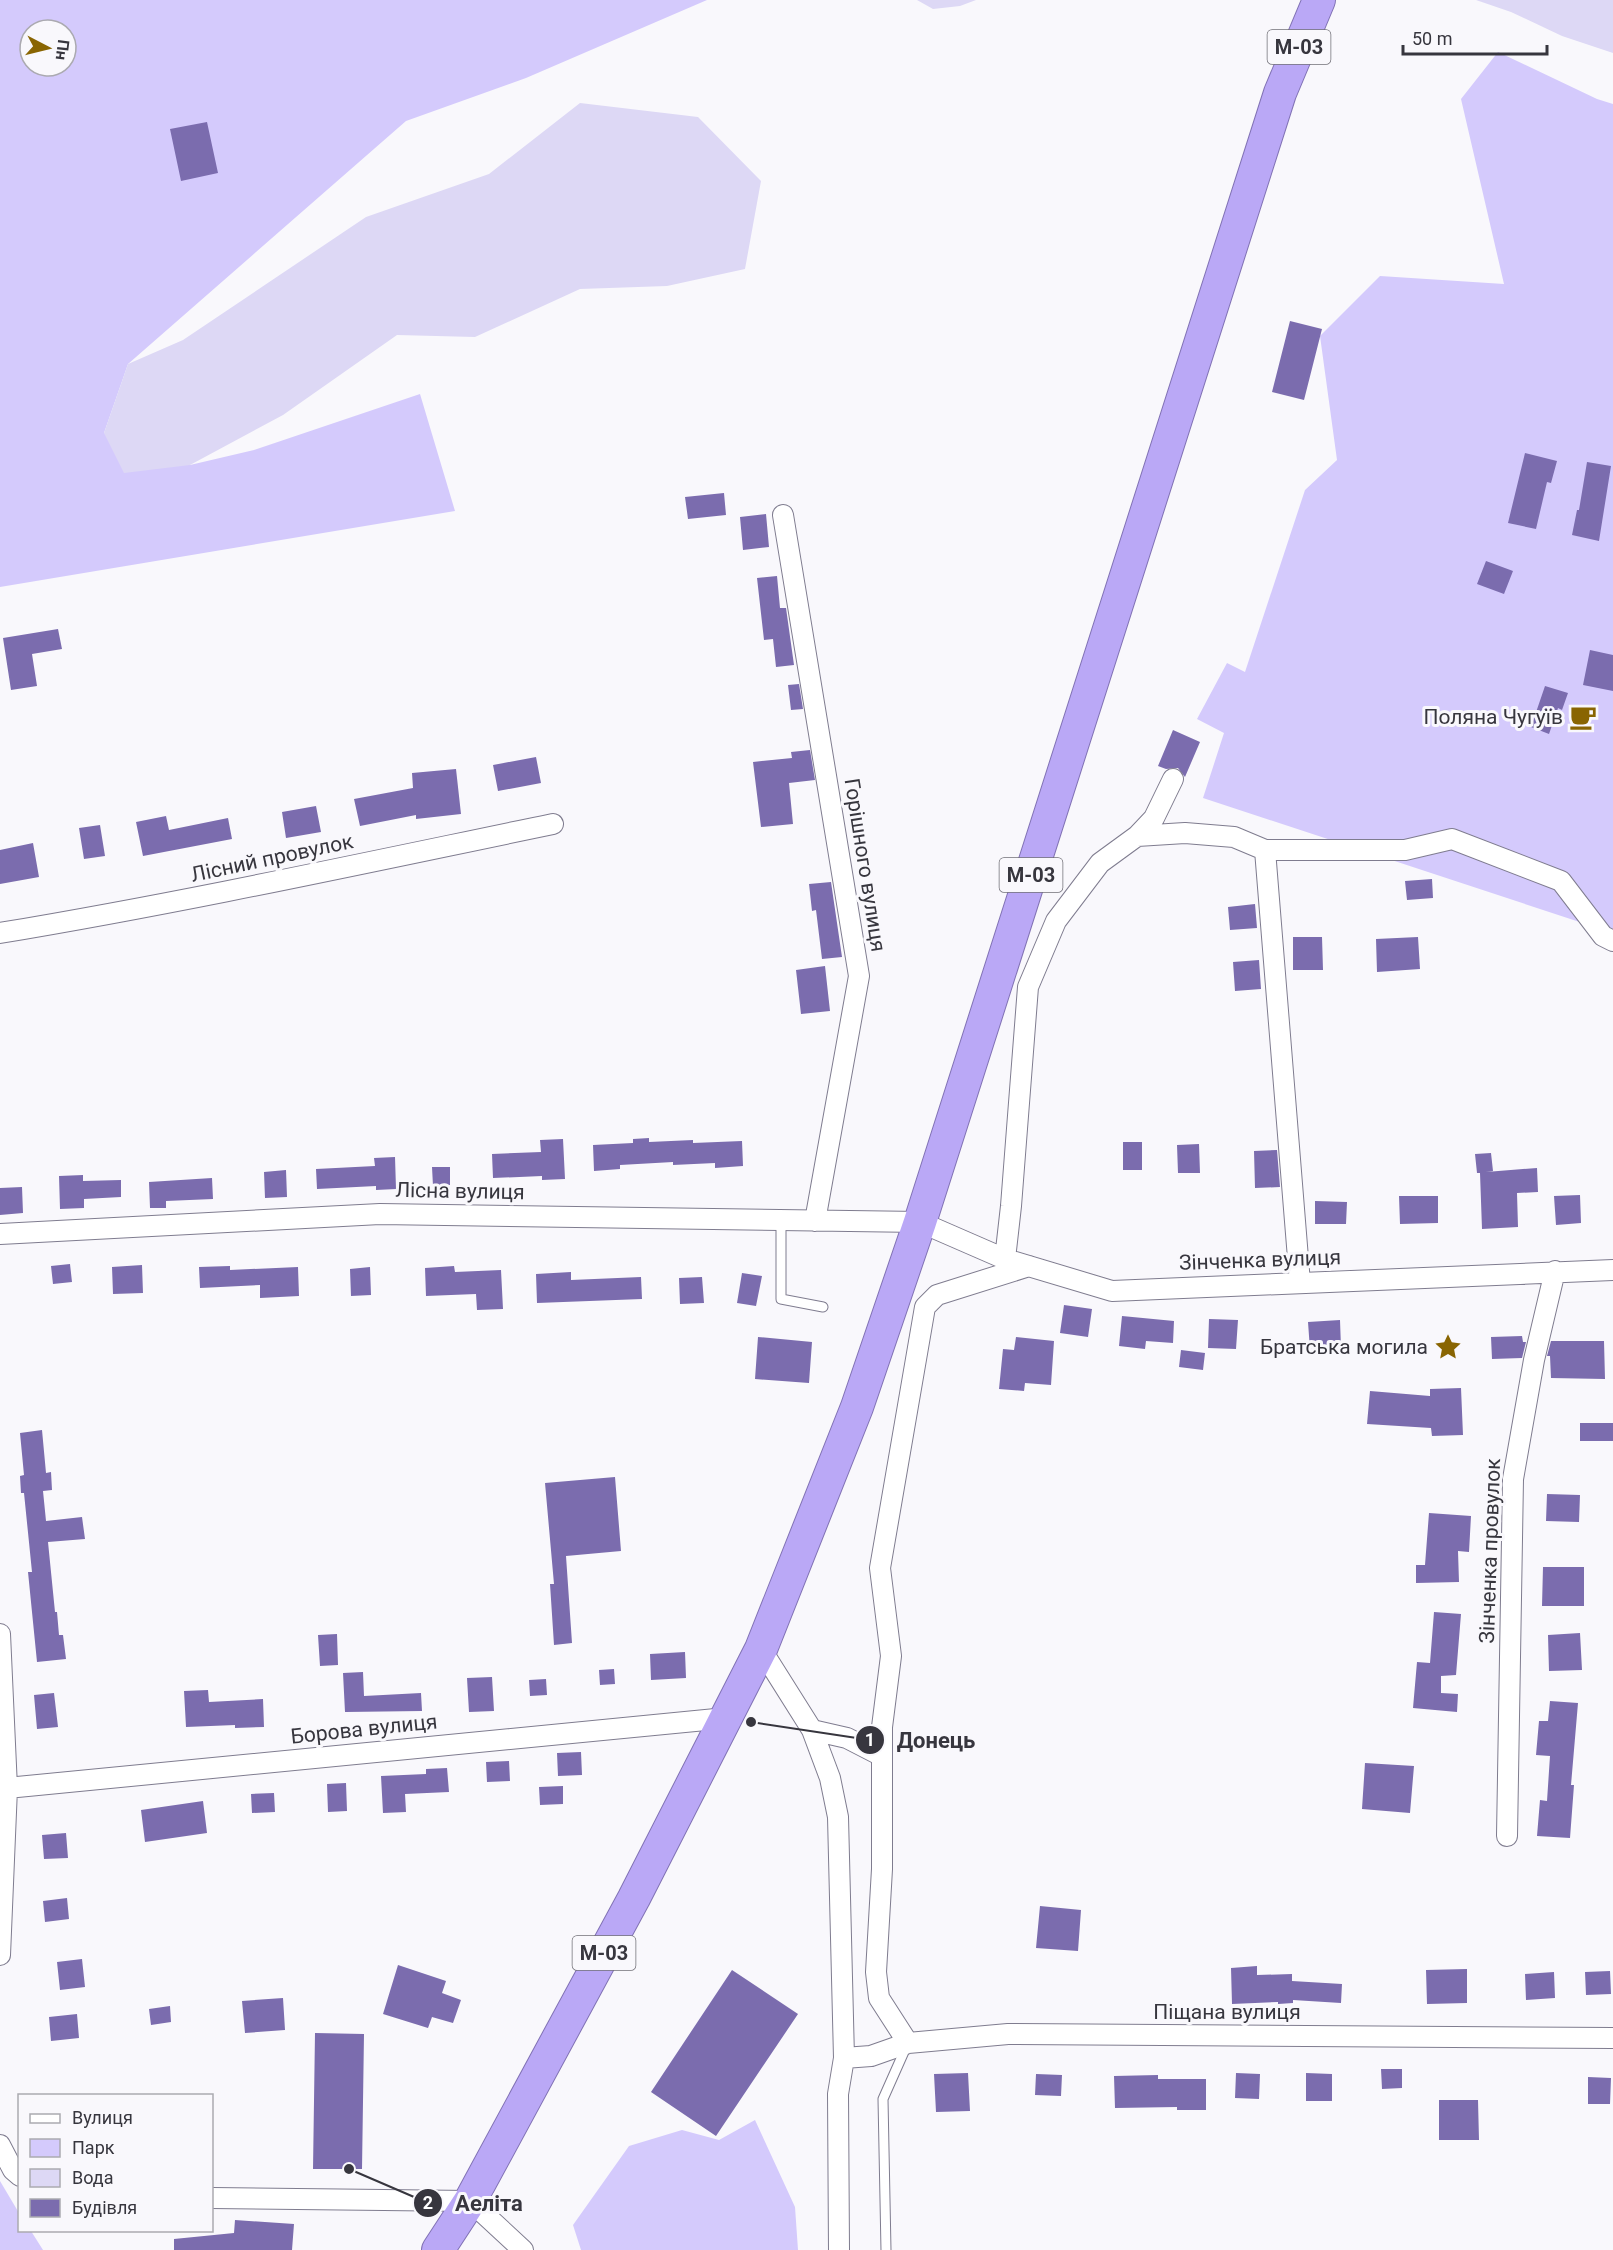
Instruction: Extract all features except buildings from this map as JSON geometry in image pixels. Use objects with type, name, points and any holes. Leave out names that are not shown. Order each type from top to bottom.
[{"type":"highway","name":"М-03","points":[[438,2250],[470,2201],[634,1898],[761,1649],[857,1407],[920,1222],[1280,93],[1319,0]]},
{"type":"street","name":"Горішного вулиця","points":[[783,515],[859,976],[815,1221]]},
{"type":"street","points":[[1005,1259],[1029,987],[1056,921],[1100,863],[1137,837],[1154,818],[1173,779]]},
{"type":"street","name":"Лісний провулок","points":[[0,933],[149,907],[554,824]]},
{"type":"street","points":[[1137,837],[1185,833],[1234,837],[1265,850],[1405,850],[1452,839],[1561,881],[1603,936],[1613,941]]},
{"type":"street","points":[[1265,850],[1300,1283]]},
{"type":"street","name":"Лісна вулиця","points":[[0,1234],[380,1214],[920,1222]]},
{"type":"street","name":"Зінченка вулиця","points":[[920,1222],[1005,1259],[1112,1291],[1613,1270]]},
{"type":"street","points":[[908,2043],[879,1998],[876,1971],[882,1869],[882,1727],[891,1656],[880,1568],[925,1307],[937,1295],[1029,1266]]},
{"type":"street","name":"Зінченка провулок","points":[[1508,1836],[1513,1479],[1534,1360],[1555,1271]]},
{"type":"street","points":[[0,1634],[7,1788],[0,1955]]},
{"type":"street","points":[[761,1649],[812,1730],[830,1778],[838,1817],[844,2058],[838,2094],[838,2250]]},
{"type":"street","name":"Борова вулиця","points":[[7,1788],[726,1718]]},
{"type":"street","points":[[812,1730],[847,1738],[882,1756]]},
{"type":"street","name":"Піщана вулиця","points":[[844,2058],[871,2056],[908,2043],[1008,2034],[1613,2038]]},
{"type":"street","points":[[0,2145],[13,2170],[18,2174]]},
{"type":"street","points":[[213,2198],[470,2201],[523,2250]]},
{"type":"lane","points":[[781,1221],[781,1299],[823,1306]]},
{"type":"lane","points":[[886,2250],[883,2099],[908,2043]]},
{"type":"green space","points":[[0,0],[707,0],[526,78],[406,121],[128,364],[104,433],[190,465],[254,450],[420,394],[455,511],[0,587]]},
{"type":"green space","points":[[1498,52],[1597,99],[1613,104],[1613,933],[1203,798],[1224,733],[1197,719],[1227,663],[1245,672],[1305,490],[1337,460],[1320,336],[1380,276],[1504,284],[1461,99]]},
{"type":"green space","points":[[755,2120],[795,2207],[798,2250],[581,2250],[573,2225],[629,2146],[682,2130],[719,2140]]},
{"type":"green space","points":[[0,2181],[18,2211],[18,2232],[32,2232],[43,2250],[0,2250]]},
{"type":"water","points":[[917,0],[976,0],[960,6],[933,9]]},
{"type":"water","points":[[1476,0],[1613,0],[1613,53],[1562,36],[1511,12]]},
{"type":"water","points":[[580,103],[698,117],[761,181],[745,269],[667,286],[580,289],[475,337],[397,335],[283,415],[190,465],[124,473],[104,433],[128,364],[183,340],[366,217],[489,174]]},
{"type":"place","name":"Поляна Чугуїв","points":[[1583,717]]},
{"type":"place","name":"Братська могила","points":[[1448,1347]]},
{"type":"place","name":"Донець","points":[[751,1722]]},
{"type":"place","name":"Аеліта","points":[[349,2169]]}]
